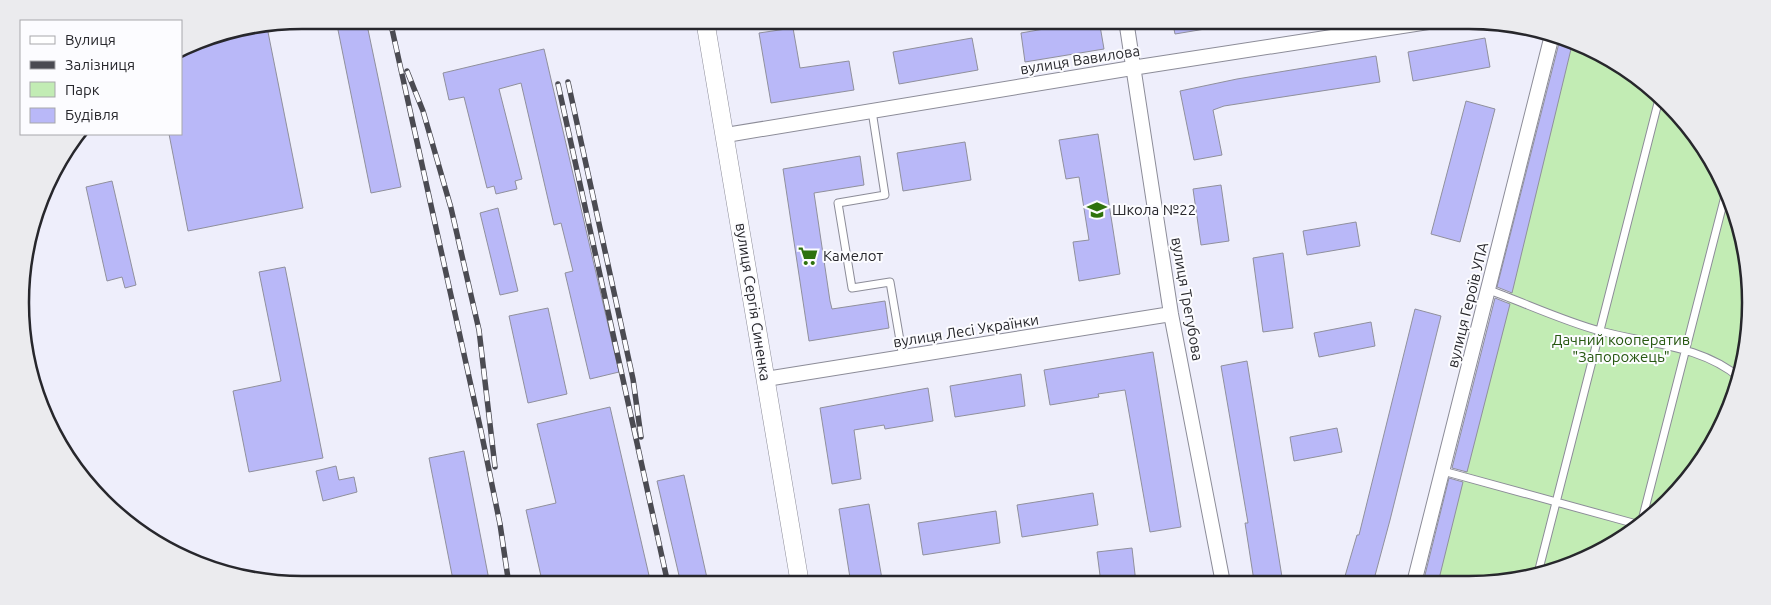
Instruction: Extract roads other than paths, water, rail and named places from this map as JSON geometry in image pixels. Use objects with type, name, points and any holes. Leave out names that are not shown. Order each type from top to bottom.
[{"type":"street","name":"вулиця Сергія Синенка","points":[[707,29],[726,135],[799,576]]},
{"type":"street","name":"вулиця Трегубова","points":[[1127,29],[1172,314],[1222,576]]},
{"type":"street","name":"вулиця Вавилова","points":[[726,135],[1383,29]]},
{"type":"street","name":"вулиця Героїв УПА","points":[[1416,576],[1550,41]]},
{"type":"street","name":"вулиця Лесі Українки","points":[[766,379],[1172,314]]},
{"type":"lane","points":[[1540,567],[1657,105]]},
{"type":"lane","points":[[872,111],[885,195],[838,203],[852,288],[890,282],[903,358]]},
{"type":"lane","points":[[1644,512],[1723,203]]},
{"type":"lane","points":[[1489,290],[1599,331],[1687,350],[1726,366],[1733,372]]},
{"type":"lane","points":[[1443,471],[1556,503],[1632,522]]},
{"type":"railway","points":[[392,29],[481,431],[500,524],[508,576]]},
{"type":"railway","points":[[407,71],[423,111],[451,208],[479,330],[495,467]]},
{"type":"railway","points":[[568,82],[633,379],[641,437]]},
{"type":"railway","points":[[558,84],[666,576]]},
{"type":"place","name":"Школа №22","points":[[1097,210]]},
{"type":"place","name":"Камелот","points":[[808,256]]},
{"type":"park label","name":"Дачний кооператив \"Запорожець\"","points":[[1621,348]]}]
